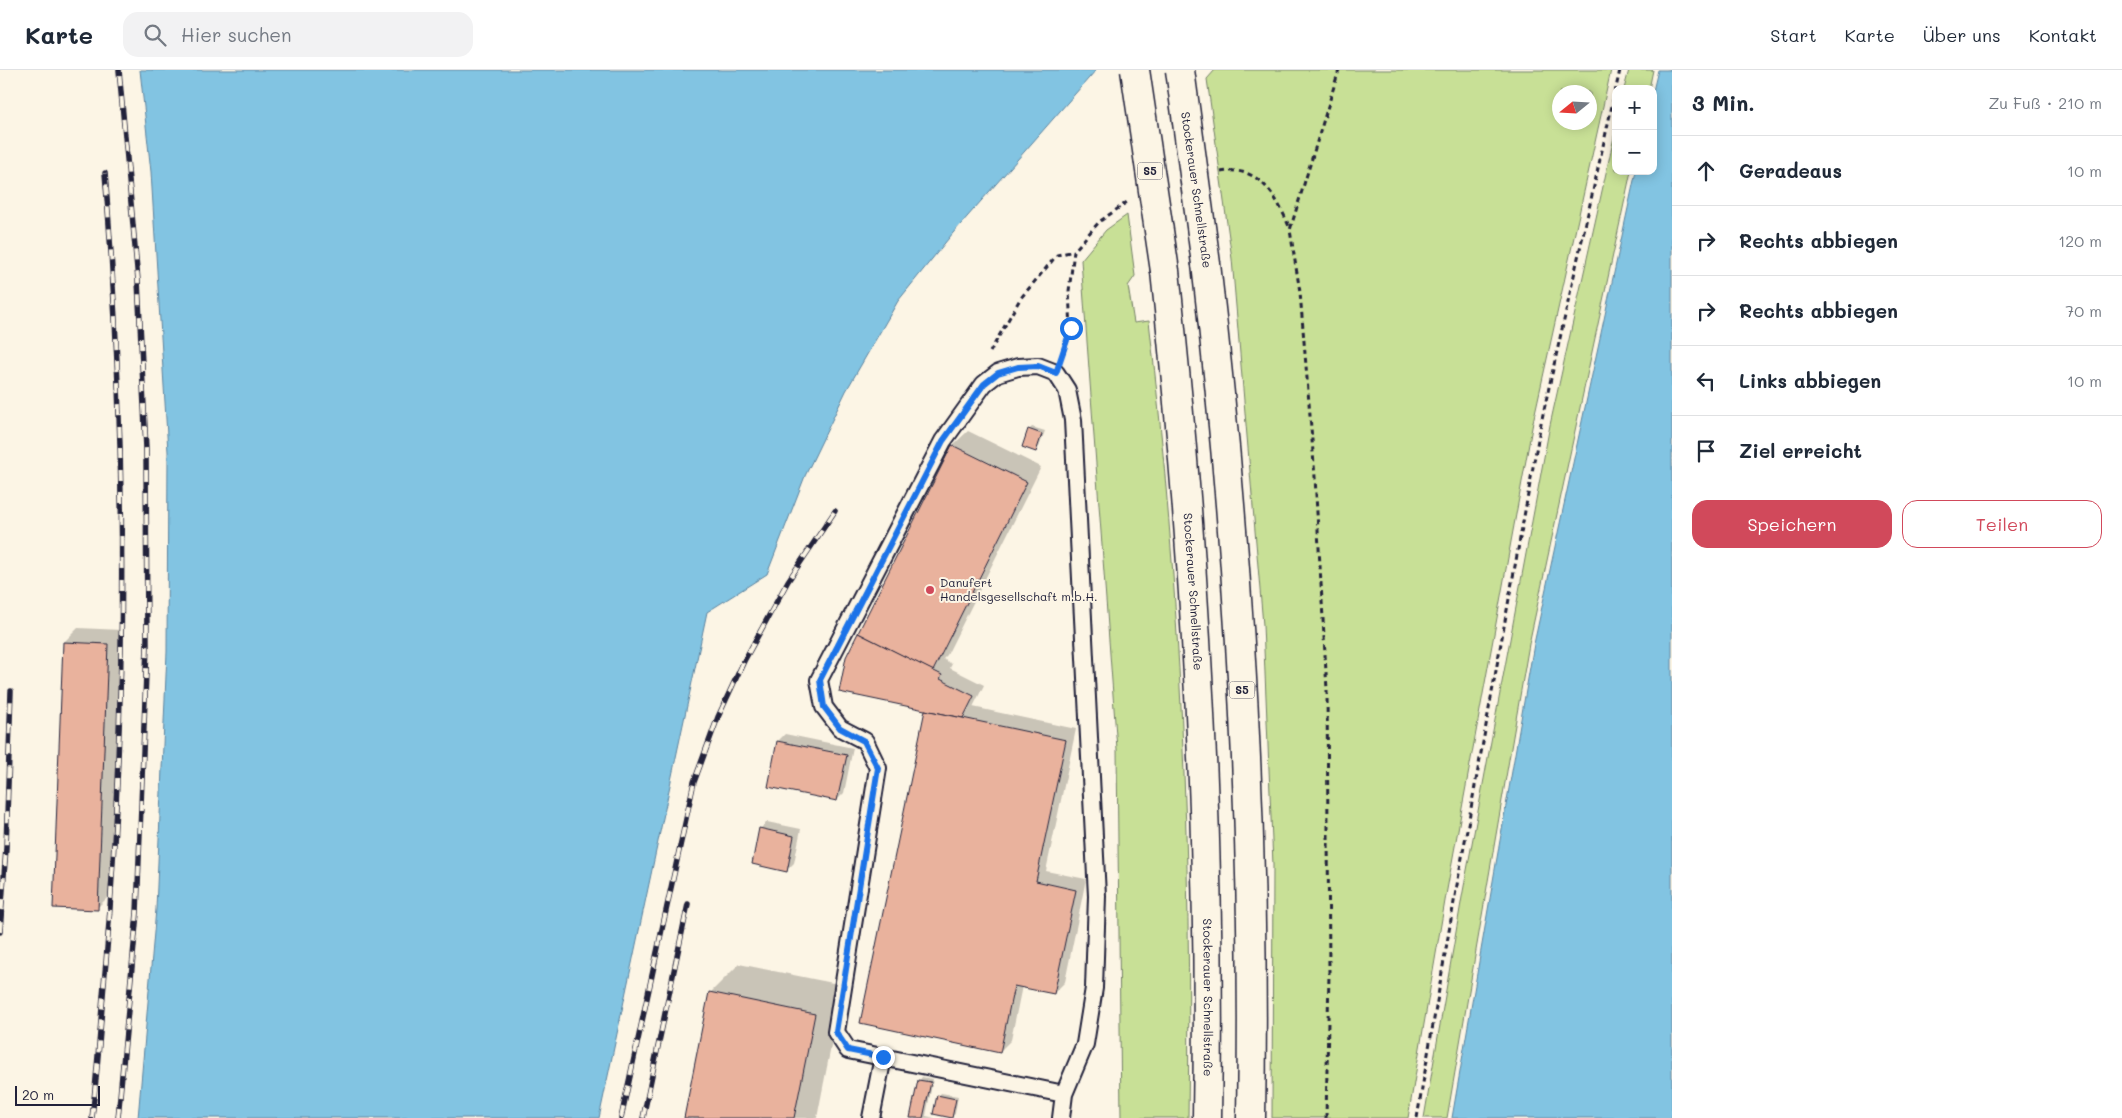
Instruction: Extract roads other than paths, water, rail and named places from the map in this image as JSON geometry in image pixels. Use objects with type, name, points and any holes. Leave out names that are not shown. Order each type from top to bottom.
[{"type":"highway","name":"Stockerauer Schnellstraße","points":[[1135,70],[1165,271],[1177,388],[1196,630],[1206,867],[1207,1118]]},
{"type":"highway","name":"Stockerauer Schnellstraße","points":[[1180,70],[1220,385],[1239,628],[1250,866],[1251,1118]]},
{"type":"lane","points":[[1061,1118],[1064,1094],[1085,1044],[1093,998],[1097,896],[1073,420],[1067,390],[1056,373],[1038,366],[1018,367],[998,373],[984,384],[943,441],[820,680],[824,707],[840,728],[864,741],[878,768],[836,1032],[848,1050],[1064,1094]]},
{"type":"lane","points":[[871,1118],[883,1057]]},
{"type":"water","points":[[140,70],[1096,70],[953,233],[898,301],[846,391],[805,476],[767,574],[707,612],[599,1118],[138,1118],[156,909],[167,652],[168,452],[151,172]]},
{"type":"water","points":[[1658,70],[1672,70],[1672,1118],[1452,1118],[1534,644],[1635,175],[1657,175],[1657,85],[1654,85]]},
{"type":"railway","points":[[118,1118],[137,913],[147,646],[146,449],[138,280],[119,70]]},
{"type":"railway","points":[[92,1118],[113,864],[121,666],[121,469],[112,271],[105,173]]},
{"type":"railway","points":[[621,1118],[694,782],[718,717],[744,661],[788,581],[835,511]]},
{"type":"railway","points":[[0,932],[6,848],[11,691]]},
{"type":"railway","points":[[643,1118],[688,904]]},
{"type":"place","name":"Danufert Handelsgesellschaft m.b.H.","points":[[930,590]]}]
